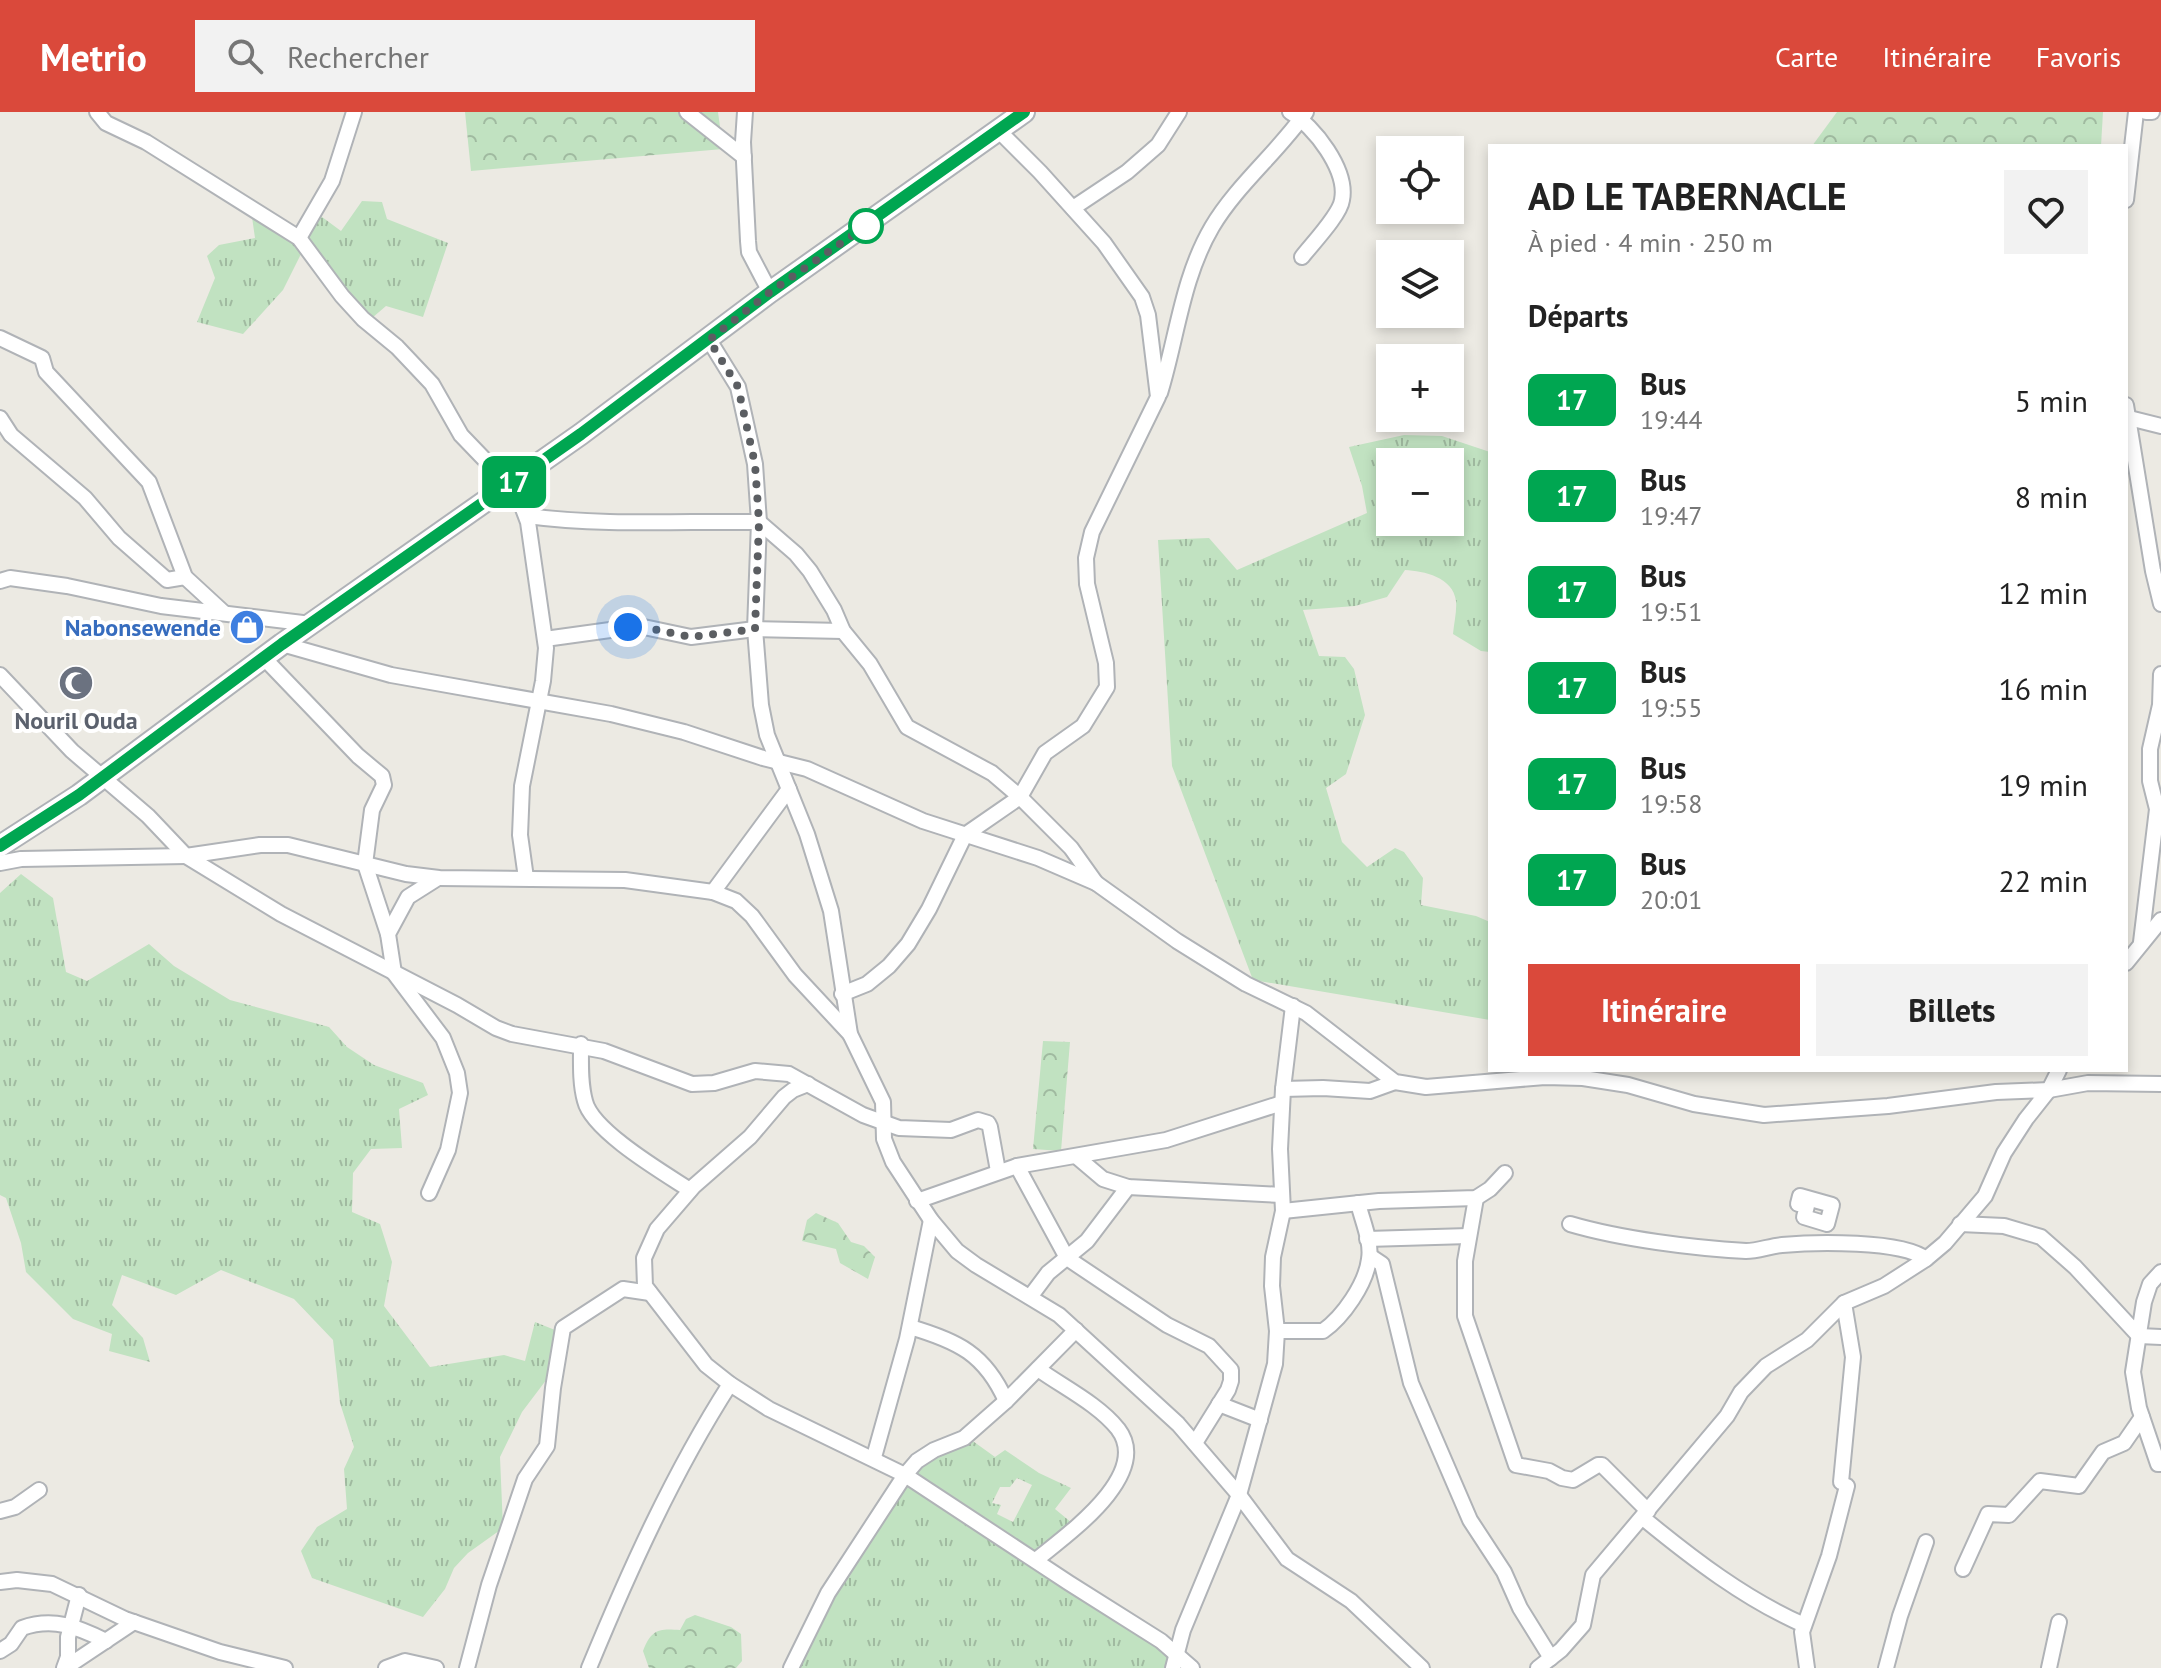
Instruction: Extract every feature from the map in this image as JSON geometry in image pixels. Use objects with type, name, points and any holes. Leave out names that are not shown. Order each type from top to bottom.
[{"type":"street","points":[[97,112],[106,123],[146,142],[299,238],[342,296],[432,384],[461,435],[507,487],[527,516],[545,639],[543,681],[521,795],[521,848],[526,878]]},
{"type":"street","points":[[299,238],[332,181],[354,112]]},
{"type":"street","points":[[687,112],[744,157]]},
{"type":"street","points":[[745,112],[749,252],[770,292]]},
{"type":"street","points":[[0,846],[103,778],[282,644],[507,487],[770,292],[1024,112]]},
{"type":"street","points":[[1073,208],[1127,172],[1158,145],[1179,112]]},
{"type":"street","points":[[2128,182],[2136,112]]},
{"type":"street","points":[[842,994],[867,984],[889,966],[908,944],[929,909],[965,835],[1020,797],[1045,753],[1083,726],[1103,696],[1107,687],[1106,663],[1087,584],[1086,558],[1092,532],[1158,397],[1185,290],[1203,244],[1226,208],[1281,147],[1299,114],[1333,158],[1343,200],[1302,257]]},
{"type":"street","points":[[999,131],[1104,243],[1142,297],[1148,315],[1158,397]]},
{"type":"street","points":[[0,338],[42,358],[46,372],[149,482],[185,577],[223,612]]},
{"type":"street","points":[[709,340],[738,387],[755,464],[759,522],[755,629],[761,705],[767,735],[807,834],[831,911],[850,1034],[883,1102],[888,1151],[917,1201],[957,1251],[1053,1309],[1178,1424],[1239,1495],[1287,1559],[1373,1619],[1422,1668]]},
{"type":"street","points":[[2128,412],[2161,426]]},
{"type":"street","points":[[2128,412],[2161,604]]},
{"type":"street","points":[[0,418],[11,435],[85,498],[142,560],[167,580],[185,577]]},
{"type":"street","points":[[527,516],[568,522],[622,524],[759,522],[796,554],[810,571],[843,631],[870,664],[907,727],[992,773],[1071,848],[1096,883]]},
{"type":"street","points":[[0,581],[10,578],[67,586],[161,606],[311,624]]},
{"type":"street","points":[[545,639],[639,626],[691,637],[755,629],[843,631]]},
{"type":"street","points":[[282,644],[391,675],[611,714],[684,732],[807,769],[923,821],[1038,858],[1096,883],[1177,941],[1246,984],[1306,1013],[1395,1082],[1426,1087],[1545,1077],[1583,1078],[1628,1085],[1694,1104],[1764,1115],[1888,1106],[1996,1092],[2049,1090],[2088,1083],[2161,1084]]},
{"type":"street","points":[[264,658],[358,756],[382,776],[384,785],[372,810],[365,864],[388,934],[394,973],[443,1038],[459,1083],[456,1125],[429,1193]]},
{"type":"street","points":[[2141,942],[2157,809],[2150,781],[2150,749],[2160,705],[2161,674]]},
{"type":"street","points":[[0,675],[72,751],[148,816],[186,856],[281,914],[496,1028],[512,1034],[581,1044],[692,1084],[714,1083],[745,1072],[789,1074],[883,1124],[913,1130],[951,1130],[973,1121],[985,1122],[990,1127],[998,1171]]},
{"type":"street","points":[[713,892],[789,789]]},
{"type":"street","points":[[0,863],[21,859],[186,856],[260,845],[288,845],[406,874],[439,878],[625,880],[713,892],[736,901],[752,916],[795,975],[850,1034]]},
{"type":"street","points":[[388,934],[408,897],[439,878]]},
{"type":"street","points":[[2128,960],[2161,920]]},
{"type":"street","points":[[1175,1661],[1183,1630],[1239,1495],[1275,1364],[1277,1331],[1272,1286],[1273,1257],[1282,1203],[1280,1149],[1293,1006]]},
{"type":"street","points":[[581,1044],[582,1081],[589,1113],[619,1141],[690,1190]]},
{"type":"street","points":[[1538,1668],[1583,1625],[1593,1575],[1727,1416],[1741,1392],[1766,1366],[1807,1340],[1844,1303],[1884,1286],[1945,1243],[1985,1196],[2004,1153],[2049,1090],[2058,1072]]},
{"type":"street","points":[[917,1201],[1017,1166],[1166,1140],[1283,1096],[1323,1088],[1370,1091],[1395,1082]]},
{"type":"street","points":[[808,1084],[784,1097],[742,1146],[690,1190],[657,1229],[647,1249],[643,1276],[650,1293],[706,1365],[730,1384],[798,1423],[874,1457],[905,1475],[1036,1560],[1175,1661],[1192,1668]]},
{"type":"street","points":[[1077,1157],[1103,1179],[1128,1187],[1282,1203],[1476,1198],[1505,1173]]},
{"type":"street","points":[[1017,1166],[1067,1258],[1167,1325],[1209,1346],[1231,1370],[1231,1381],[1195,1443]]},
{"type":"street","points":[[1030,1297],[1048,1273],[1087,1241],[1128,1187]]},
{"type":"street","points":[[1476,1198],[1463,1283],[1465,1316],[1516,1465],[1549,1471],[1573,1480],[1594,1466],[1602,1465],[1645,1515],[1738,1590],[1804,1625]]},
{"type":"street","points":[[1277,1331],[1323,1331],[1331,1325],[1357,1288],[1370,1256],[1358,1203]]},
{"type":"street","points":[[874,1457],[910,1327],[931,1220]]},
{"type":"street","points":[[1570,1224],[1600,1233],[1744,1251],[1808,1243],[1904,1248],[1926,1259]]},
{"type":"street","points":[[1960,1224],[2004,1226],[2041,1237],[2075,1267],[2139,1336],[2161,1337]]},
{"type":"street","points":[[1367,1239],[1469,1236]]},
{"type":"street","points":[[1370,1256],[1382,1264],[1411,1383],[1470,1520],[1504,1572],[1520,1608],[1551,1658]]},
{"type":"street","points":[[2161,1272],[2150,1284],[2133,1385],[2158,1464],[2161,1464]]},
{"type":"street","points":[[467,1668],[489,1585],[525,1479],[547,1446],[563,1328],[623,1289],[650,1293]]},
{"type":"street","points":[[1807,1668],[1802,1641],[1804,1625],[1829,1556],[1844,1484],[1853,1357],[1844,1303]]},
{"type":"street","points":[[910,1327],[941,1336],[982,1362],[996,1379],[1006,1401]]},
{"type":"street","points":[[791,1668],[828,1593],[905,1475],[917,1461],[934,1450],[964,1438],[1006,1401],[1076,1330]]},
{"type":"street","points":[[1036,1560],[1107,1498],[1118,1481],[1125,1447],[1117,1428],[1038,1369]]},
{"type":"street","points":[[589,1668],[629,1573],[706,1421],[730,1384]]},
{"type":"street","points":[[1219,1404],[1260,1420]]},
{"type":"street","points":[[1963,1569],[1988,1514],[2009,1515],[2040,1481],[2079,1486],[2103,1452],[2124,1443],[2142,1417]]},
{"type":"street","points":[[0,1511],[15,1507],[39,1490]]},
{"type":"street","points":[[1886,1668],[1926,1542]]},
{"type":"street","points":[[0,1582],[40,1582],[79,1595],[134,1622],[220,1652],[285,1668]]},
{"type":"street","points":[[65,1668],[68,1637],[79,1595]]},
{"type":"street","points":[[65,1668],[134,1622]]},
{"type":"street","points":[[2049,1668],[2059,1622]]},
{"type":"street","points":[[0,1651],[11,1644],[26,1626],[72,1624],[106,1641]]},
{"type":"street","points":[[386,1668],[405,1661],[436,1668]]},
{"type":"green space","points":[[465,112],[718,112],[723,149],[471,171]]},
{"type":"green space","points":[[1837,112],[2103,112],[2101,144],[1813,144]]},
{"type":"green space","points":[[362,201],[382,202],[387,219],[448,243],[423,317],[386,306],[372,318],[303,237],[318,214],[341,231]]},
{"type":"green space","points":[[252,217],[286,235],[302,252],[283,290],[243,334],[197,322],[215,278],[207,256],[219,245],[255,238]]},
{"type":"green space","points":[[1404,435],[1442,436],[1488,451],[1488,652],[1481,651],[1453,634],[1454,593],[1444,581],[1421,572],[1405,570],[1387,597],[1355,606],[1303,610],[1319,656],[1345,657],[1354,669],[1365,715],[1346,774],[1326,788],[1342,842],[1367,867],[1395,848],[1404,852],[1423,878],[1421,905],[1488,921],[1488,1020],[1253,980],[1172,766],[1158,540],[1209,538],[1237,570],[1367,513],[1349,447]]},
{"type":"green space","points":[[21,874],[53,898],[66,972],[87,981],[149,944],[174,966],[230,1000],[329,1027],[347,1047],[374,1065],[423,1083],[428,1095],[399,1109],[402,1148],[371,1149],[353,1173],[352,1212],[380,1224],[392,1262],[384,1306],[430,1367],[504,1355],[525,1361],[535,1322],[565,1334],[556,1367],[522,1412],[500,1457],[503,1528],[468,1553],[454,1568],[445,1589],[423,1617],[312,1578],[301,1551],[317,1527],[347,1509],[344,1469],[354,1447],[340,1403],[333,1340],[294,1299],[221,1270],[176,1295],[122,1275],[112,1305],[143,1338],[150,1362],[109,1351],[112,1334],[73,1319],[26,1272],[21,1243],[6,1198],[0,1195],[0,893]]},
{"type":"green space","points":[[1043,1041],[1070,1042],[1061,1151],[1033,1149]]},
{"type":"green space","points":[[816,1213],[838,1223],[851,1242],[864,1246],[875,1257],[868,1279],[840,1263],[836,1249],[802,1241],[807,1220]]},
{"type":"green space","points":[[970,1439],[995,1457],[1005,1450],[1039,1473],[1071,1488],[1055,1509],[1072,1523],[1036,1558],[911,1476],[934,1453]],"holes":[[[1017,1478],[1032,1485],[1013,1522],[997,1514],[1001,1505],[992,1503],[1000,1487],[1010,1487]]]},
{"type":"green space","points":[[905,1481],[1030,1566],[1156,1645],[1168,1655],[1166,1668],[799,1668],[831,1598]]},
{"type":"green space","points":[[695,1615],[731,1627],[741,1634],[742,1661],[736,1668],[649,1668],[643,1651],[652,1635],[666,1629],[680,1630],[686,1619]]},
{"type":"bus line","name":"17","points":[[0,846],[79,795],[282,644],[581,434],[770,292],[1024,112]]},
{"type":"place","name":"Nabonsewende","points":[[247,627]]},
{"type":"place","name":"Nouril Ouda","points":[[76,683]]},
{"type":"route","points":[[628,627],[639,626],[691,637],[755,629],[759,522],[755,464],[738,387],[709,340],[770,292],[866,226]]}]
